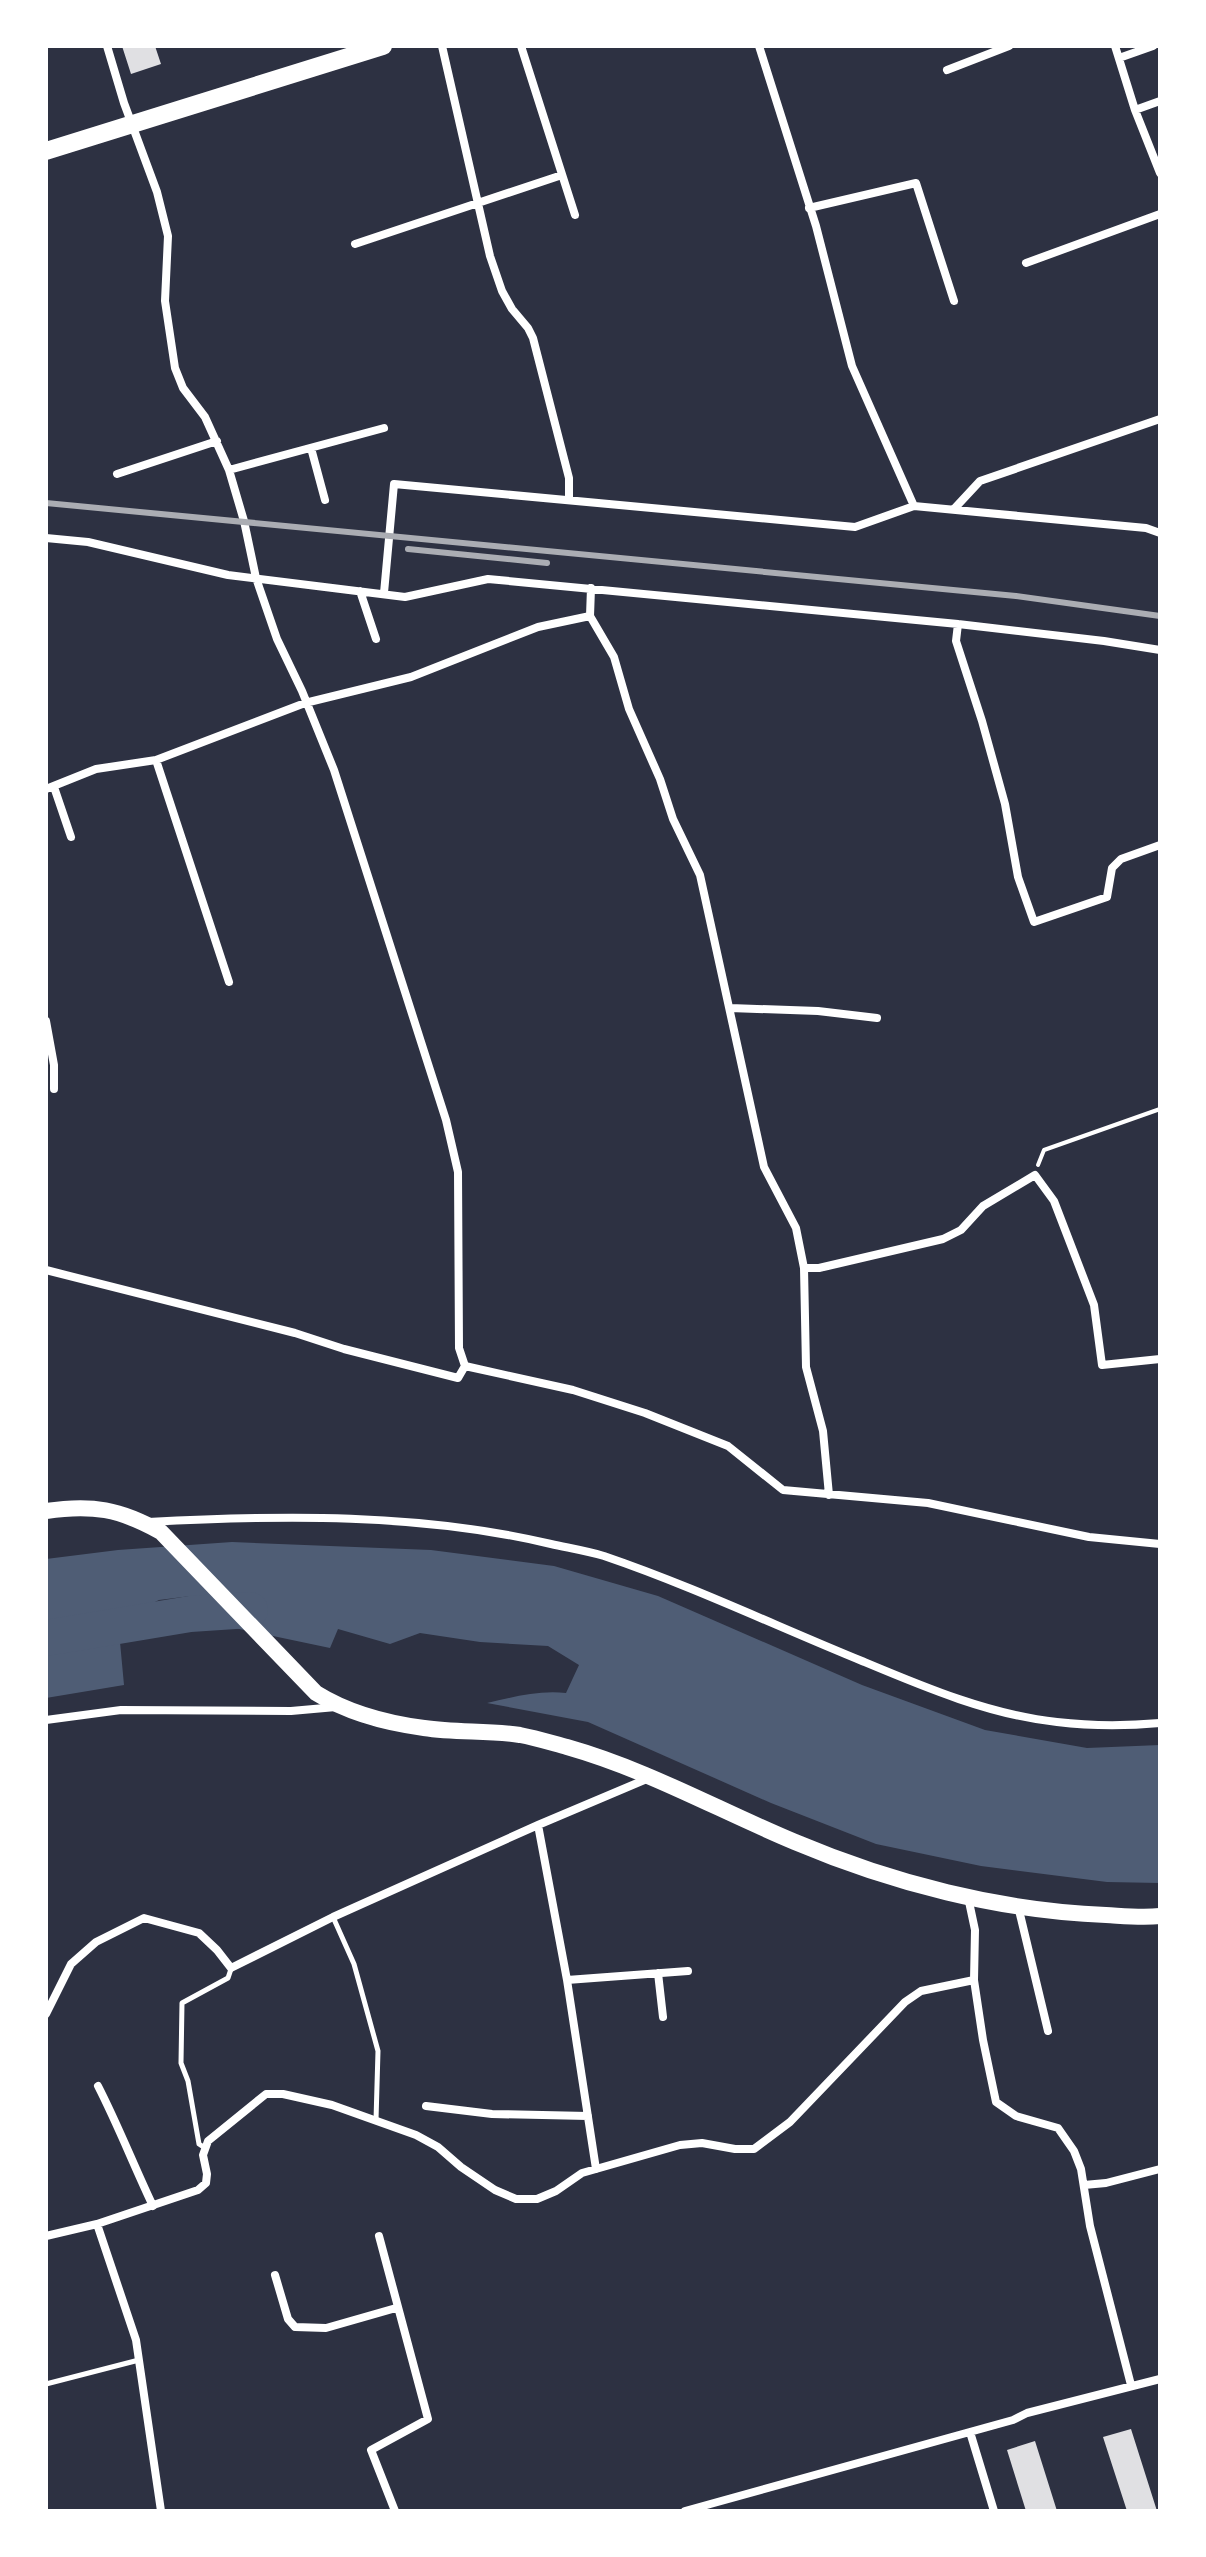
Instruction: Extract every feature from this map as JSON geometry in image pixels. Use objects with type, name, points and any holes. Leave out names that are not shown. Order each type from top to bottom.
[{"type":"main road","points":[[46,151],[383,46]]},
{"type":"main road","points":[[46,1511],[94,1507],[143,1522],[161,1532],[316,1693],[338,1707],[380,1720],[426,1729],[522,1735],[624,1764],[797,1843],[878,1873],[968,1897],[1087,1914],[1160,1916]]},
{"type":"street","points":[[46,1270],[458,1378],[465,1366],[459,1348],[458,1172],[446,1120],[334,770],[277,639],[256,578],[229,470],[205,417],[183,388],[175,368],[165,301],[168,236],[157,192],[131,125],[107,46]]},
{"type":"street","points":[[442,46],[477,205],[502,291],[533,338],[569,478],[569,499]]},
{"type":"street","points":[[521,46],[575,215]]},
{"type":"street","points":[[759,46],[816,226],[852,366],[914,506]]},
{"type":"street","points":[[947,70],[1009,46]]},
{"type":"street","points":[[1115,46],[1135,110],[1160,173]]},
{"type":"street","points":[[1119,58],[1153,46]]},
{"type":"street","points":[[1135,110],[1160,101]]},
{"type":"street","points":[[355,244],[562,175]]},
{"type":"street","points":[[809,208],[916,183],[954,301]]},
{"type":"street","points":[[1026,263],[1160,214]]},
{"type":"street","points":[[954,509],[980,481],[1160,419]]},
{"type":"street","points":[[229,470],[384,428]]},
{"type":"street","points":[[117,474],[217,441]]},
{"type":"street","points":[[311,448],[325,500]]},
{"type":"street","points":[[384,593],[394,484],[855,527],[914,506],[1146,528],[1160,533]]},
{"type":"street","points":[[46,538],[88,542],[228,575],[405,597],[488,579],[958,624],[1160,650]]},
{"type":"street","points":[[591,588],[590,616],[614,657],[629,709],[660,779],[673,819],[700,875],[764,1167],[796,1228],[804,1268],[806,1367],[823,1431],[829,1495]]},
{"type":"street","points":[[360,591],[376,639]]},
{"type":"street","points":[[71,837],[50,788],[96,769],[156,760],[305,703],[411,677],[538,627],[590,616]]},
{"type":"street","points":[[958,624],[956,641],[982,721],[1005,804],[1018,877],[1034,922],[1107,897],[1112,868],[1121,859],[1160,845]]},
{"type":"street","points":[[156,760],[229,982]]},
{"type":"street","points":[[730,1008],[818,1011],[877,1018]]},
{"type":"street","points":[[46,1021],[54,1065],[54,1089]]},
{"type":"street","points":[[804,1268],[819,1268],[943,1239],[961,1230],[983,1206],[1035,1175],[1054,1201],[1090,1292],[1102,1365],[1160,1359]]},
{"type":"street","points":[[465,1366],[573,1390],[645,1413],[728,1446],[783,1490],[928,1503],[1089,1537],[1160,1544]]},
{"type":"street","points":[[143,1522],[195,1519],[425,1522],[516,1535],[601,1555],[924,1687],[990,1708],[1056,1722],[1128,1726],[1160,1723]]},
{"type":"street","points":[[46,1720],[121,1710],[291,1711],[338,1707]]},
{"type":"street","points":[[46,2014],[71,1964],[96,1942],[144,1918],[199,1933],[231,1968],[333,1917],[654,1776]]},
{"type":"street","points":[[538,1825],[567,1980],[596,2169]]},
{"type":"street","points":[[968,1897],[975,1930],[974,1980],[996,2102],[1016,2116],[1058,2128],[1074,2151],[1131,2385]]},
{"type":"street","points":[[1018,1905],[1048,2031]]},
{"type":"street","points":[[567,1980],[688,1971]]},
{"type":"street","points":[[658,1973],[663,2017]]},
{"type":"street","points":[[46,2236],[97,2224],[198,2190],[206,2183],[203,2155],[208,2141],[266,2094],[283,2094],[332,2105],[376,2120],[438,2147],[495,2190],[516,2199],[537,2199],[556,2191],[582,2173],[680,2145],[702,2143],[754,2149],[790,2122],[905,2002],[921,1991],[974,1980]]},
{"type":"street","points":[[98,2086],[153,2206]]},
{"type":"street","points":[[426,2106],[492,2114],[588,2116]]},
{"type":"street","points":[[1084,2185],[1106,2183],[1160,2169]]},
{"type":"street","points":[[97,2224],[136,2340],[161,2511]]},
{"type":"street","points":[[379,2236],[428,2419],[371,2450],[395,2511]]},
{"type":"street","points":[[275,2275],[288,2319],[295,2327],[326,2328],[396,2308]]},
{"type":"street","points":[[685,2511],[1013,2420],[1027,2413],[1160,2379]]},
{"type":"street","points":[[970,2432],[994,2511]]},
{"type":"lane","points":[[333,1917],[354,1964],[378,2051],[376,2120]]},
{"type":"lane","points":[[205,2148],[199,2144],[188,2081],[181,2063],[182,2003],[228,1978],[231,1968]]},
{"type":"lane","points":[[46,2384],[140,2360]]},
{"type":"path","points":[[1035,1175],[1044,1150],[1160,1109]]},
{"type":"water","points":[[232,1542],[431,1550],[554,1566],[658,1596],[862,1685],[985,1730],[1087,1748],[1160,1745],[1160,1883],[1107,1882],[981,1866],[876,1844],[771,1803],[588,1722],[487,1703],[536,1693],[566,1693],[579,1665],[548,1646],[480,1642],[420,1633],[390,1644],[338,1629],[330,1648],[211,1623],[191,1596],[159,1600],[124,1617],[120,1642],[124,1685],[46,1698],[46,1559],[118,1550]]},
{"type":"building","points":[[122,46],[155,46],[161,64],[131,74]]},
{"type":"building","points":[[1131,2429],[1157,2511],[1127,2511],[1103,2437]]},
{"type":"building","points":[[1035,2441],[1057,2511],[1026,2511],[1007,2450]]},
{"type":"waterway","points":[[46,1638],[190,1614],[250,1610]]},
{"type":"railway","points":[[46,503],[1016,596],[1160,616]]},
{"type":"railway","points":[[408,549],[547,563]]}]
